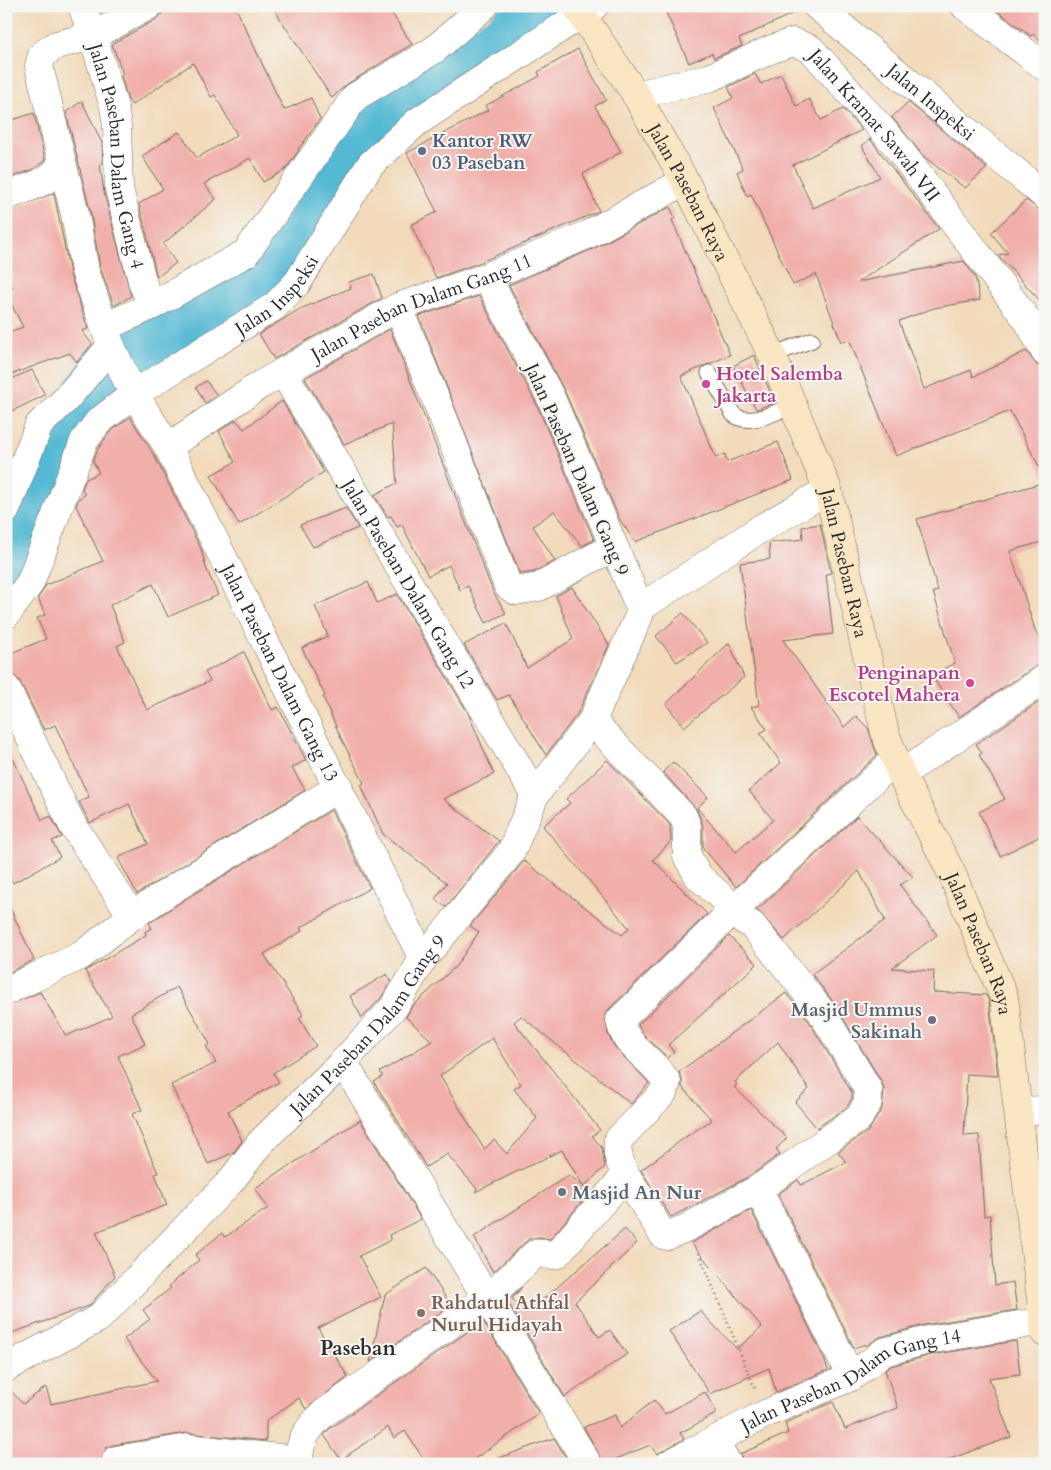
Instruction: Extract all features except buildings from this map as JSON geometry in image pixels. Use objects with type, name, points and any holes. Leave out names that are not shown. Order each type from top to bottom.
[{"type":"main road","name":"Jalan Paseban Raya","points":[[584,9],[685,180],[772,355],[794,404],[828,490],[885,733],[898,767],[951,872],[1001,987],[1032,1110],[1044,1327]]},
{"type":"street","name":"Jalan Paseban Dalam Gang 4","points":[[82,6],[114,107],[119,189],[143,285],[152,305]]},
{"type":"street","points":[[110,341],[85,271],[76,214],[39,66],[42,55],[56,45],[93,36],[148,6]]},
{"type":"street","points":[[6,510],[39,425],[66,399],[110,341],[152,305],[246,253],[355,98],[434,50],[484,6]]},
{"type":"street","name":"Jalan Inspeksi","points":[[817,6],[1045,196]]},
{"type":"street","points":[[965,6],[1045,67]]},
{"type":"street","name":"Jalan Inspeksi","points":[[6,615],[30,584],[84,441],[98,422],[133,392],[275,306],[297,283],[370,165],[417,122],[584,9]]},
{"type":"street","name":"Jalan Kramat Sawah VII","points":[[636,95],[709,78],[772,49],[793,42],[811,49],[895,144],[1028,321],[1045,352]]},
{"type":"street","points":[[6,196],[52,177],[58,172],[62,162]]},
{"type":"street","name":"Jalan Paseban Dalam Gang 11","points":[[168,447],[283,372],[398,307],[487,277],[589,234],[685,180]]},
{"type":"street","name":"Jalan Paseban Dalam Gang 9","points":[[6,1368],[99,1318],[230,1182],[261,1142],[343,1062],[394,1007],[423,959],[511,852],[535,795],[592,721],[639,616],[640,608],[551,398],[487,277]]},
{"type":"street","points":[[398,307],[445,422],[508,586],[516,591],[539,587],[613,547]]},
{"type":"street","name":"Jalan Paseban Dalam Gang 13","points":[[110,341],[133,392],[168,447],[423,959]]},
{"type":"street","name":"Jalan Paseban Dalam Gang 12","points":[[283,372],[535,795]]},
{"type":"street","points":[[640,608],[760,528],[828,490]]},
{"type":"street","points":[[592,721],[683,816],[687,826],[687,856],[700,877],[735,909],[742,919],[752,924],[821,1011],[868,1089],[869,1095],[859,1118],[758,1189],[672,1235],[664,1234],[626,1175],[616,1150],[618,1140],[663,1093],[667,1082],[662,1074],[626,1038],[620,1020],[735,909],[898,767],[1045,680]]},
{"type":"street","points":[[6,688],[72,824],[132,916]]},
{"type":"street","points":[[6,991],[82,955],[132,916],[339,787]]},
{"type":"street","points":[[343,1062],[588,1464]]},
{"type":"street","points":[[116,1460],[188,1456],[299,1462],[302,1441],[309,1426],[324,1413],[488,1298],[535,1254],[544,1252],[551,1256],[558,1254],[626,1175]]},
{"type":"street","points":[[758,1189],[851,1377]]},
{"type":"street","name":"Jalan Paseban Dalam Gang 14","points":[[668,1464],[721,1453],[765,1414],[851,1377],[884,1352],[928,1340],[1014,1324],[1044,1327]]},
{"type":"lane","points":[[772,355],[812,340]]},
{"type":"lane","points":[[709,373],[733,414],[738,419],[748,420],[764,416],[794,404]]},
{"type":"path","points":[[688,1228],[765,1414]]},
{"type":"waterway","points":[[6,573],[17,563],[67,425],[107,368],[263,289],[371,128],[506,37],[537,6]]},
{"type":"place","name":"Kantor RW 03 Paseban","points":[[422,151]]},
{"type":"place","name":"Hotel Salemba Jakarta","points":[[706,384]]},
{"type":"place","name":"Penginapan Escotel Mahera","points":[[970,683]]},
{"type":"place","name":"Masjid Ummus Sakinah","points":[[932,1020]]},
{"type":"place","name":"Masjid An Nur","points":[[562,1192]]},
{"type":"place","name":"Rahdatul Athfal Nurul Hidayah","points":[[421,1313]]},
{"type":"district","name":"Paseban","points":[[358,1348]]}]
